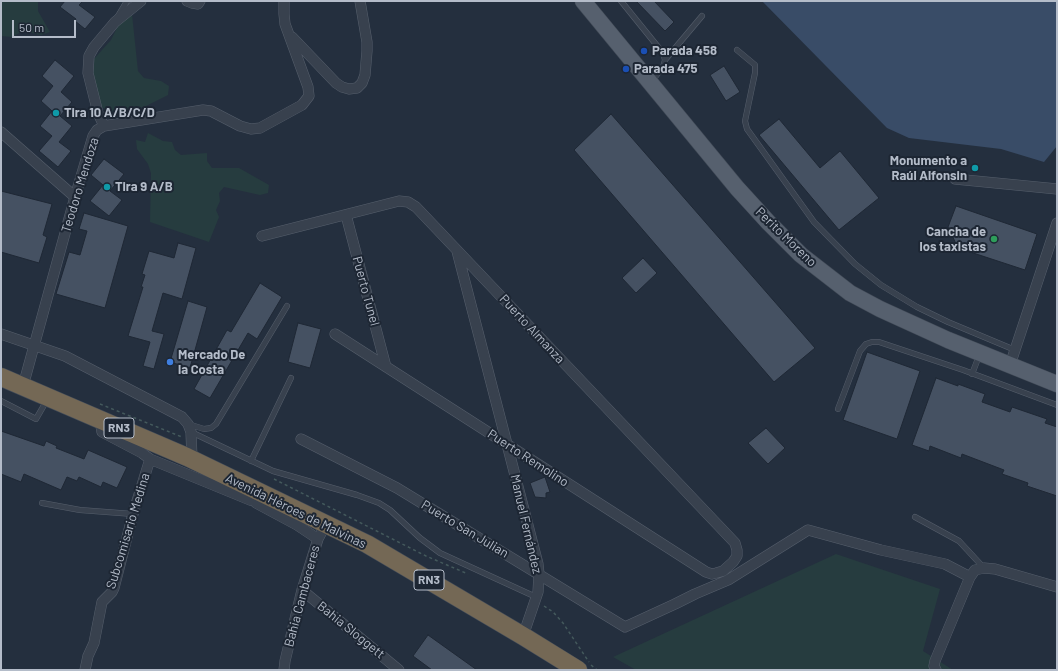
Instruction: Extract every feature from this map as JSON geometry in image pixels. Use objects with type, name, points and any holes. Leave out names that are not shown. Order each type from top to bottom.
[{"type":"highway","name":"Avenida Héroes de Malvinas","points":[[1,377],[192,459],[275,500],[322,532],[372,548],[523,636],[578,670]]},
{"type":"main road","name":"Perito Moreno","points":[[583,1],[737,188],[801,255],[850,293],[880,310],[928,332],[980,353],[1012,357],[1057,384]]},
{"type":"street","points":[[104,126],[98,113],[88,73],[88,62],[94,47],[115,22],[141,1]]},
{"type":"street","points":[[187,1],[192,4],[198,4],[200,1]]},
{"type":"street","points":[[284,1],[285,24],[289,34],[336,83],[349,89],[357,88],[362,83],[365,75],[367,42],[360,1]]},
{"type":"street","name":"Teodoro Mendoza","points":[[22,386],[75,197],[93,136],[97,130],[104,126],[203,110],[211,111],[240,126],[250,129],[260,128],[302,105],[309,96],[308,87],[289,34]]},
{"type":"street","points":[[1,132],[75,197]]},
{"type":"street","points":[[955,179],[1057,189]]},
{"type":"street","name":"Puerto Almanza","points":[[262,236],[399,201],[408,202],[416,207],[735,543],[737,556],[723,571]]},
{"type":"street","name":"Puerto Tunel","points":[[346,215],[386,367]]},
{"type":"street","points":[[1012,357],[1057,223]]},
{"type":"street","name":"Manuel Fernández","points":[[456,249],[540,574],[536,597],[523,636]]},
{"type":"street","points":[[1,334],[65,356],[175,412],[182,417],[190,428],[192,459]]},
{"type":"street","name":"Puerto Remolino","points":[[335,334],[706,572],[712,574],[723,571]]},
{"type":"street","name":"Subcomisario Medina","points":[[100,420],[102,432],[142,453],[150,459],[250,500],[263,502],[275,500]]},
{"type":"street","name":"Puerto San Julian","points":[[301,439],[397,488],[625,627],[728,580]]},
{"type":"street","name":"Subcomisario Medina","points":[[85,670],[88,656],[94,643],[102,602],[114,588],[133,514],[150,459]]},
{"type":"street","points":[[250,500],[297,524],[322,532]]},
{"type":"street","points":[[728,580],[808,530],[881,550],[945,564],[970,577]]},
{"type":"street","name":"Bahia Cambaceres","points":[[284,670],[302,590],[322,532]]},
{"type":"street","points":[[936,670],[934,666],[935,661],[970,577],[975,570],[984,568],[995,569],[1057,587]]},
{"type":"street","name":"Bahia Sloggett","points":[[302,590],[399,670]]},
{"type":"lane","points":[[115,22],[127,1]]},
{"type":"lane","points":[[621,1],[663,53],[665,60]]},
{"type":"lane","points":[[651,82],[663,67],[665,60],[674,48],[702,16]]},
{"type":"lane","points":[[737,50],[755,65],[755,73],[745,121],[747,129],[814,222],[855,264],[881,285],[917,307],[1012,357]]},
{"type":"lane","points":[[190,428],[211,428],[216,424],[287,306]]},
{"type":"lane","points":[[838,409],[860,351],[866,344],[872,342],[879,342],[1057,405]]},
{"type":"lane","points":[[972,374],[980,353]]},
{"type":"lane","points":[[251,461],[291,378]]},
{"type":"lane","points":[[1,402],[36,419],[48,397]]},
{"type":"lane","points":[[190,428],[251,461],[273,471],[379,503],[390,510],[420,538],[440,553],[536,597]]},
{"type":"lane","points":[[42,503],[80,510],[133,514]]},
{"type":"lane","points":[[914,517],[959,541],[984,568]]},
{"type":"lane","points":[[723,571],[728,580]]},
{"type":"green space","points":[[1,1],[38,1],[38,11],[50,32],[41,35],[23,31],[12,37],[1,36]]},
{"type":"green space","points":[[132,14],[138,71],[144,78],[161,81],[169,86],[168,95],[144,107],[117,113],[108,111],[100,106],[90,69],[93,60],[111,40],[123,16]]},
{"type":"green space","points":[[148,133],[163,141],[172,142],[175,150],[181,155],[207,153],[207,161],[212,168],[239,168],[269,185],[268,193],[260,195],[224,187],[219,193],[220,201],[216,210],[219,217],[209,242],[150,222],[151,173],[148,164],[137,149],[136,140],[145,142]]},
{"type":"green space","points":[[836,554],[940,589],[923,651],[953,670],[636,670],[613,657]]},
{"type":"water","points":[[762,1],[1057,1],[1057,146],[1044,162],[1001,149],[909,138],[887,128]]},
{"type":"building","points":[[65,1],[83,1],[79,5],[95,17],[85,29],[75,21],[76,19],[60,7]]},
{"type":"building","points":[[636,1],[654,1],[674,22],[665,31]]},
{"type":"building","name":"Tira 10 A/B/C/D","points":[[55,60],[74,76],[61,92],[72,102],[60,116],[72,126],[59,142],[71,151],[58,167],[39,151],[52,136],[40,126],[52,111],[41,101],[53,86],[42,76]]},
{"type":"building","points":[[724,66],[740,92],[726,101],[710,75]]},
{"type":"building","points":[[611,114],[815,348],[774,382],[574,150]]},
{"type":"building","points":[[779,119],[820,168],[840,151],[879,198],[839,230],[759,135]]},
{"type":"building","name":"Tira 9 A/B","points":[[104,159],[124,174],[110,191],[122,200],[109,216],[90,201],[103,185],[91,175]]},
{"type":"building","points":[[1,191],[52,204],[43,235],[47,237],[39,263],[1,252]]},
{"type":"building","points":[[956,206],[1037,234],[1025,270],[958,248],[948,227]]},
{"type":"building","points":[[84,213],[128,226],[105,308],[56,294],[69,252],[80,255],[87,231],[79,229]]},
{"type":"building","points":[[178,243],[196,248],[182,299],[163,293],[152,331],[164,334],[154,369],[143,366],[150,342],[128,336],[143,287],[141,287],[145,275],[142,274],[149,251],[174,258]]},
{"type":"building","points":[[643,258],[657,273],[636,293],[622,278]]},
{"type":"building","points":[[260,283],[282,297],[257,339],[248,333],[210,398],[194,389],[227,330],[231,332]]},
{"type":"building","points":[[188,301],[207,307],[190,368],[170,362]]},
{"type":"building","points":[[298,323],[321,329],[310,368],[288,362]]},
{"type":"building","points":[[867,352],[920,371],[897,439],[843,420]]},
{"type":"building","points":[[936,378],[985,394],[982,402],[1010,412],[1012,407],[1047,419],[1045,423],[1057,427],[1057,496],[1027,486],[1028,483],[1002,474],[1004,470],[962,454],[961,458],[930,446],[929,451],[912,445]]},
{"type":"building","points":[[766,428],[785,448],[768,464],[748,443]]},
{"type":"building","points":[[1,431],[44,446],[46,441],[57,446],[56,448],[84,459],[88,450],[127,467],[117,488],[103,482],[101,487],[79,477],[77,481],[67,477],[61,490],[24,474],[21,482],[1,474]]},
{"type":"building","points":[[545,477],[550,492],[546,493],[546,498],[535,497],[530,483]]},
{"type":"building","points":[[428,635],[477,670],[432,670],[413,656]]},
{"type":"place","name":"Parada 458","points":[[644,51]]},
{"type":"place","name":"Parada 475","points":[[626,69]]},
{"type":"place","name":"Tira 10 A/B/C/D","points":[[56,113]]},
{"type":"place","name":"Monumento a Raúl Alfonsin","points":[[975,168]]},
{"type":"place","name":"Tira 9 A/B","points":[[107,187]]},
{"type":"place","name":"Cancha de los taxistas","points":[[994,239]]},
{"type":"place","name":"Mercado De la Costa","points":[[170,362]]}]
